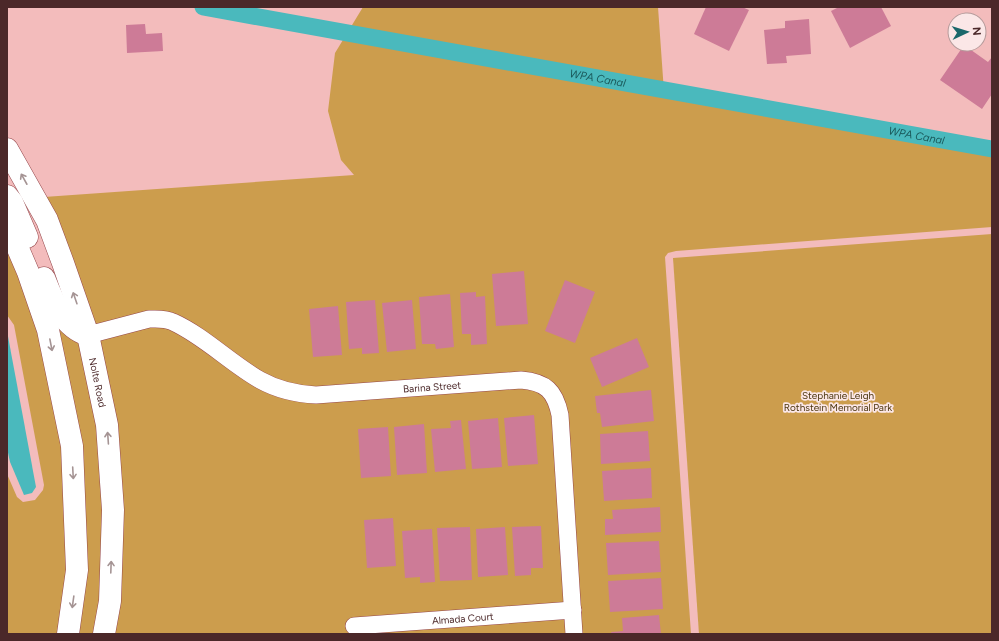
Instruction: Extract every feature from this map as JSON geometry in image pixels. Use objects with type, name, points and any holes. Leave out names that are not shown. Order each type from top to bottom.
[{"type":"street","name":"Nolte Road","points":[[7,148],[47,220],[63,263],[88,336],[107,425],[113,510],[110,601],[104,634]]},
{"type":"street","points":[[7,196],[12,202],[60,313],[79,332],[88,336]]},
{"type":"street","points":[[7,223],[28,272],[48,330],[72,446],[77,570],[68,634]]},
{"type":"street","name":"Barina Street","points":[[88,336],[148,319],[172,321],[194,334],[260,380],[284,391],[300,394],[316,395],[507,380],[531,380],[542,384],[550,391],[557,402],[560,415],[574,634]]},
{"type":"street","name":"Almada Court","points":[[354,626],[573,610]]},
{"type":"green space","points":[[363,7],[658,7],[664,92],[992,153],[992,227],[676,251],[668,253],[665,257],[691,634],[114,634],[96,329],[44,197],[354,175],[341,160],[328,111],[335,53]]},
{"type":"green space","name":"Stephanie Leigh Rothstein Memorial Park","points":[[992,234],[992,634],[699,634],[673,258]]},
{"type":"green space","points":[[7,246],[39,332],[62,447],[68,569],[59,634],[7,634],[7,474],[17,497],[23,502],[35,500],[43,490],[44,485],[14,325],[7,315]]},
{"type":"green space","points":[[55,321],[80,342],[98,426],[103,510],[100,601],[95,634],[78,634]]},
{"type":"water","points":[[7,331],[36,487],[32,493],[24,495],[10,462],[7,448]]},
{"type":"building","points":[[706,7],[742,7],[749,10],[729,51],[694,34]]},
{"type":"building","points":[[839,7],[881,7],[891,26],[850,48],[831,11]]},
{"type":"building","points":[[809,19],[811,54],[786,56],[787,63],[767,64],[764,30],[785,28],[785,21]]},
{"type":"building","points":[[145,24],[146,34],[162,33],[163,51],[127,53],[126,25]]},
{"type":"building","points":[[959,52],[974,52],[988,62],[992,57],[992,94],[982,109],[940,80]]},
{"type":"building","points":[[524,271],[528,324],[496,326],[492,274]]},
{"type":"building","points":[[565,280],[595,292],[575,343],[545,331]]},
{"type":"building","points":[[476,292],[476,297],[485,296],[487,344],[471,345],[471,334],[462,334],[460,293]]},
{"type":"building","points":[[450,294],[454,347],[436,349],[435,344],[422,344],[419,297]]},
{"type":"building","points":[[375,300],[379,353],[362,354],[362,348],[349,349],[346,302]]},
{"type":"building","points":[[412,300],[416,349],[387,352],[382,303]]},
{"type":"building","points":[[338,306],[342,355],[313,357],[309,309]]},
{"type":"building","points":[[637,338],[649,367],[602,387],[590,358]]},
{"type":"building","points":[[651,390],[654,421],[602,427],[600,413],[597,413],[595,396]]},
{"type":"building","points":[[534,415],[538,464],[508,466],[504,418]]},
{"type":"building","points":[[498,418],[502,467],[472,469],[468,421]]},
{"type":"building","points":[[461,420],[466,469],[435,472],[431,429],[451,428],[450,421]]},
{"type":"building","points":[[424,424],[427,473],[397,475],[394,427]]},
{"type":"building","points":[[388,427],[391,476],[361,478],[358,429]]},
{"type":"building","points":[[648,431],[650,461],[601,464],[600,434]]},
{"type":"building","points":[[651,468],[652,498],[604,501],[602,471]]},
{"type":"building","points":[[660,507],[661,532],[605,535],[605,519],[613,519],[612,510]]},
{"type":"building","points":[[393,518],[396,566],[367,568],[364,520]]},
{"type":"building","points":[[541,526],[543,568],[531,568],[531,575],[515,576],[512,527]]},
{"type":"building","points":[[470,527],[472,580],[440,581],[437,528]]},
{"type":"building","points":[[505,527],[508,575],[478,577],[476,529]]},
{"type":"building","points":[[432,529],[435,582],[420,583],[420,577],[405,578],[402,531]]},
{"type":"building","points":[[659,541],[661,572],[608,575],[606,543]]},
{"type":"building","points":[[661,578],[663,609],[610,612],[608,581]]},
{"type":"building","points":[[659,615],[661,634],[612,634],[611,632],[623,631],[622,618]]},
{"type":"waterway","name":"WPA Canal","points":[[203,7],[992,149]]}]
